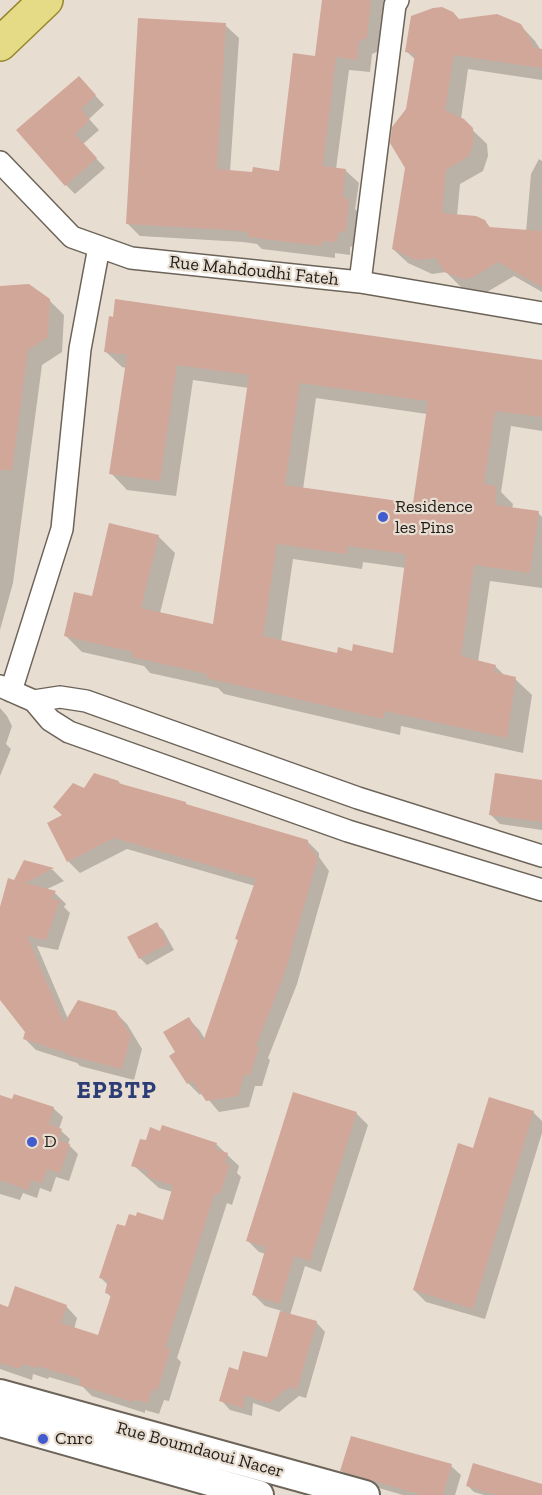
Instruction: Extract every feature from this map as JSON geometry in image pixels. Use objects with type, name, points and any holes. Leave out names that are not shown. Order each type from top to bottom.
[{"type":"main road","points":[[0,44],[46,0]]},
{"type":"street","points":[[360,282],[395,5],[398,0]]},
{"type":"street","name":"Rue Mahdoudhi Fateh","points":[[0,162],[72,237],[131,258],[360,282],[542,313]]},
{"type":"street","points":[[99,247],[80,349],[62,528],[6,689],[33,701],[50,720],[69,732],[348,831],[542,890]]},
{"type":"street","points":[[33,701],[60,698],[86,701],[358,798],[542,856]]},
{"type":"street","name":"Rue Boumdaoui Nacer","points":[[0,1394],[365,1495]]},
{"type":"street","points":[[0,1422],[259,1495]]},
{"type":"building","points":[[322,0],[371,0],[367,38],[359,41],[357,60],[336,57],[323,166],[346,169],[343,196],[349,200],[346,230],[338,234],[337,242],[322,241],[322,246],[248,237],[248,232],[126,224],[138,18],[226,23],[217,169],[252,172],[253,167],[279,171],[293,53],[315,56]]},
{"type":"building","points":[[442,7],[453,12],[459,19],[497,14],[521,24],[535,48],[542,49],[542,68],[454,55],[445,110],[464,119],[473,128],[474,141],[469,156],[446,170],[442,213],[476,216],[485,220],[489,227],[542,231],[542,287],[498,262],[472,278],[463,279],[444,272],[436,258],[416,260],[392,249],[405,168],[390,143],[392,127],[406,109],[415,54],[405,52],[411,16]]},
{"type":"building","points":[[79,76],[96,95],[81,109],[90,120],[75,134],[97,158],[65,186],[16,130]]},
{"type":"building","points":[[29,284],[50,299],[48,337],[28,350],[12,470],[0,470],[0,286]]},
{"type":"building","name":"Residence les Pins","points":[[115,299],[542,360],[542,417],[495,411],[484,484],[497,486],[495,505],[539,511],[530,573],[474,565],[461,656],[496,665],[494,672],[516,677],[507,738],[385,711],[383,719],[206,678],[207,674],[132,657],[133,652],[64,636],[74,592],[92,596],[109,523],[159,535],[141,608],[213,624],[249,375],[177,365],[160,481],[109,474],[127,355],[104,352],[109,316],[113,317]],"holes":[[[300,383],[428,401],[413,503],[285,485]],[[277,544],[346,554],[347,546],[406,554],[393,653],[353,644],[352,651],[338,647],[337,653],[263,636]]]},
{"type":"building","points":[[94,773],[119,781],[118,783],[308,840],[308,844],[318,858],[285,972],[256,1046],[259,1047],[250,1075],[244,1075],[238,1096],[206,1101],[192,1080],[187,1084],[169,1056],[175,1052],[163,1032],[189,1017],[203,1042],[256,879],[114,838],[67,862],[47,823],[62,815],[53,807],[73,783],[84,788]]},
{"type":"building","points":[[495,773],[542,780],[542,822],[489,815]]},
{"type":"building","points":[[24,860],[54,868],[25,883],[56,891],[51,899],[60,900],[46,940],[27,936],[64,1023],[78,1000],[116,1011],[131,1036],[122,1069],[67,1055],[67,1053],[23,1039],[25,1032],[0,1000],[0,907],[8,878],[14,880]]},
{"type":"building","points":[[157,922],[168,944],[139,959],[127,937]]},
{"type":"building","points":[[293,1092],[357,1112],[310,1261],[294,1256],[280,1304],[252,1295],[266,1247],[246,1241]]},
{"type":"building","name":"D","points":[[14,1094],[54,1107],[49,1124],[62,1129],[58,1140],[70,1144],[60,1173],[47,1169],[42,1183],[31,1180],[28,1190],[0,1180],[0,1095],[12,1099]]},
{"type":"building","points":[[489,1097],[534,1111],[473,1309],[413,1290],[458,1143],[473,1148]]},
{"type":"building","points":[[162,1125],[217,1143],[215,1149],[228,1153],[225,1163],[230,1164],[220,1194],[215,1193],[165,1348],[171,1349],[157,1391],[152,1389],[148,1403],[134,1399],[133,1402],[79,1385],[81,1379],[37,1366],[36,1368],[22,1364],[20,1369],[0,1363],[0,1304],[8,1307],[15,1286],[67,1305],[61,1323],[98,1335],[111,1295],[105,1293],[108,1280],[99,1278],[117,1224],[125,1226],[129,1214],[136,1216],[137,1212],[163,1220],[173,1186],[146,1176],[148,1171],[131,1166],[140,1139],[146,1140],[150,1127],[160,1131]]},
{"type":"building","points":[[280,1311],[317,1321],[297,1389],[289,1387],[269,1403],[244,1395],[244,1408],[219,1401],[229,1367],[238,1370],[243,1351],[267,1357]]},
{"type":"building","points":[[351,1436],[452,1464],[443,1495],[422,1495],[340,1471]]},
{"type":"building","points":[[473,1463],[542,1484],[542,1495],[496,1495],[466,1486]]},
{"type":"place","name":"Residence les Pins","points":[[383,517]]},
{"type":"place","name":"D","points":[[32,1142]]},
{"type":"place","name":"Cnrc","points":[[43,1439]]},
{"type":"district","name":"EPBTP","points":[[117,1091]]}]
